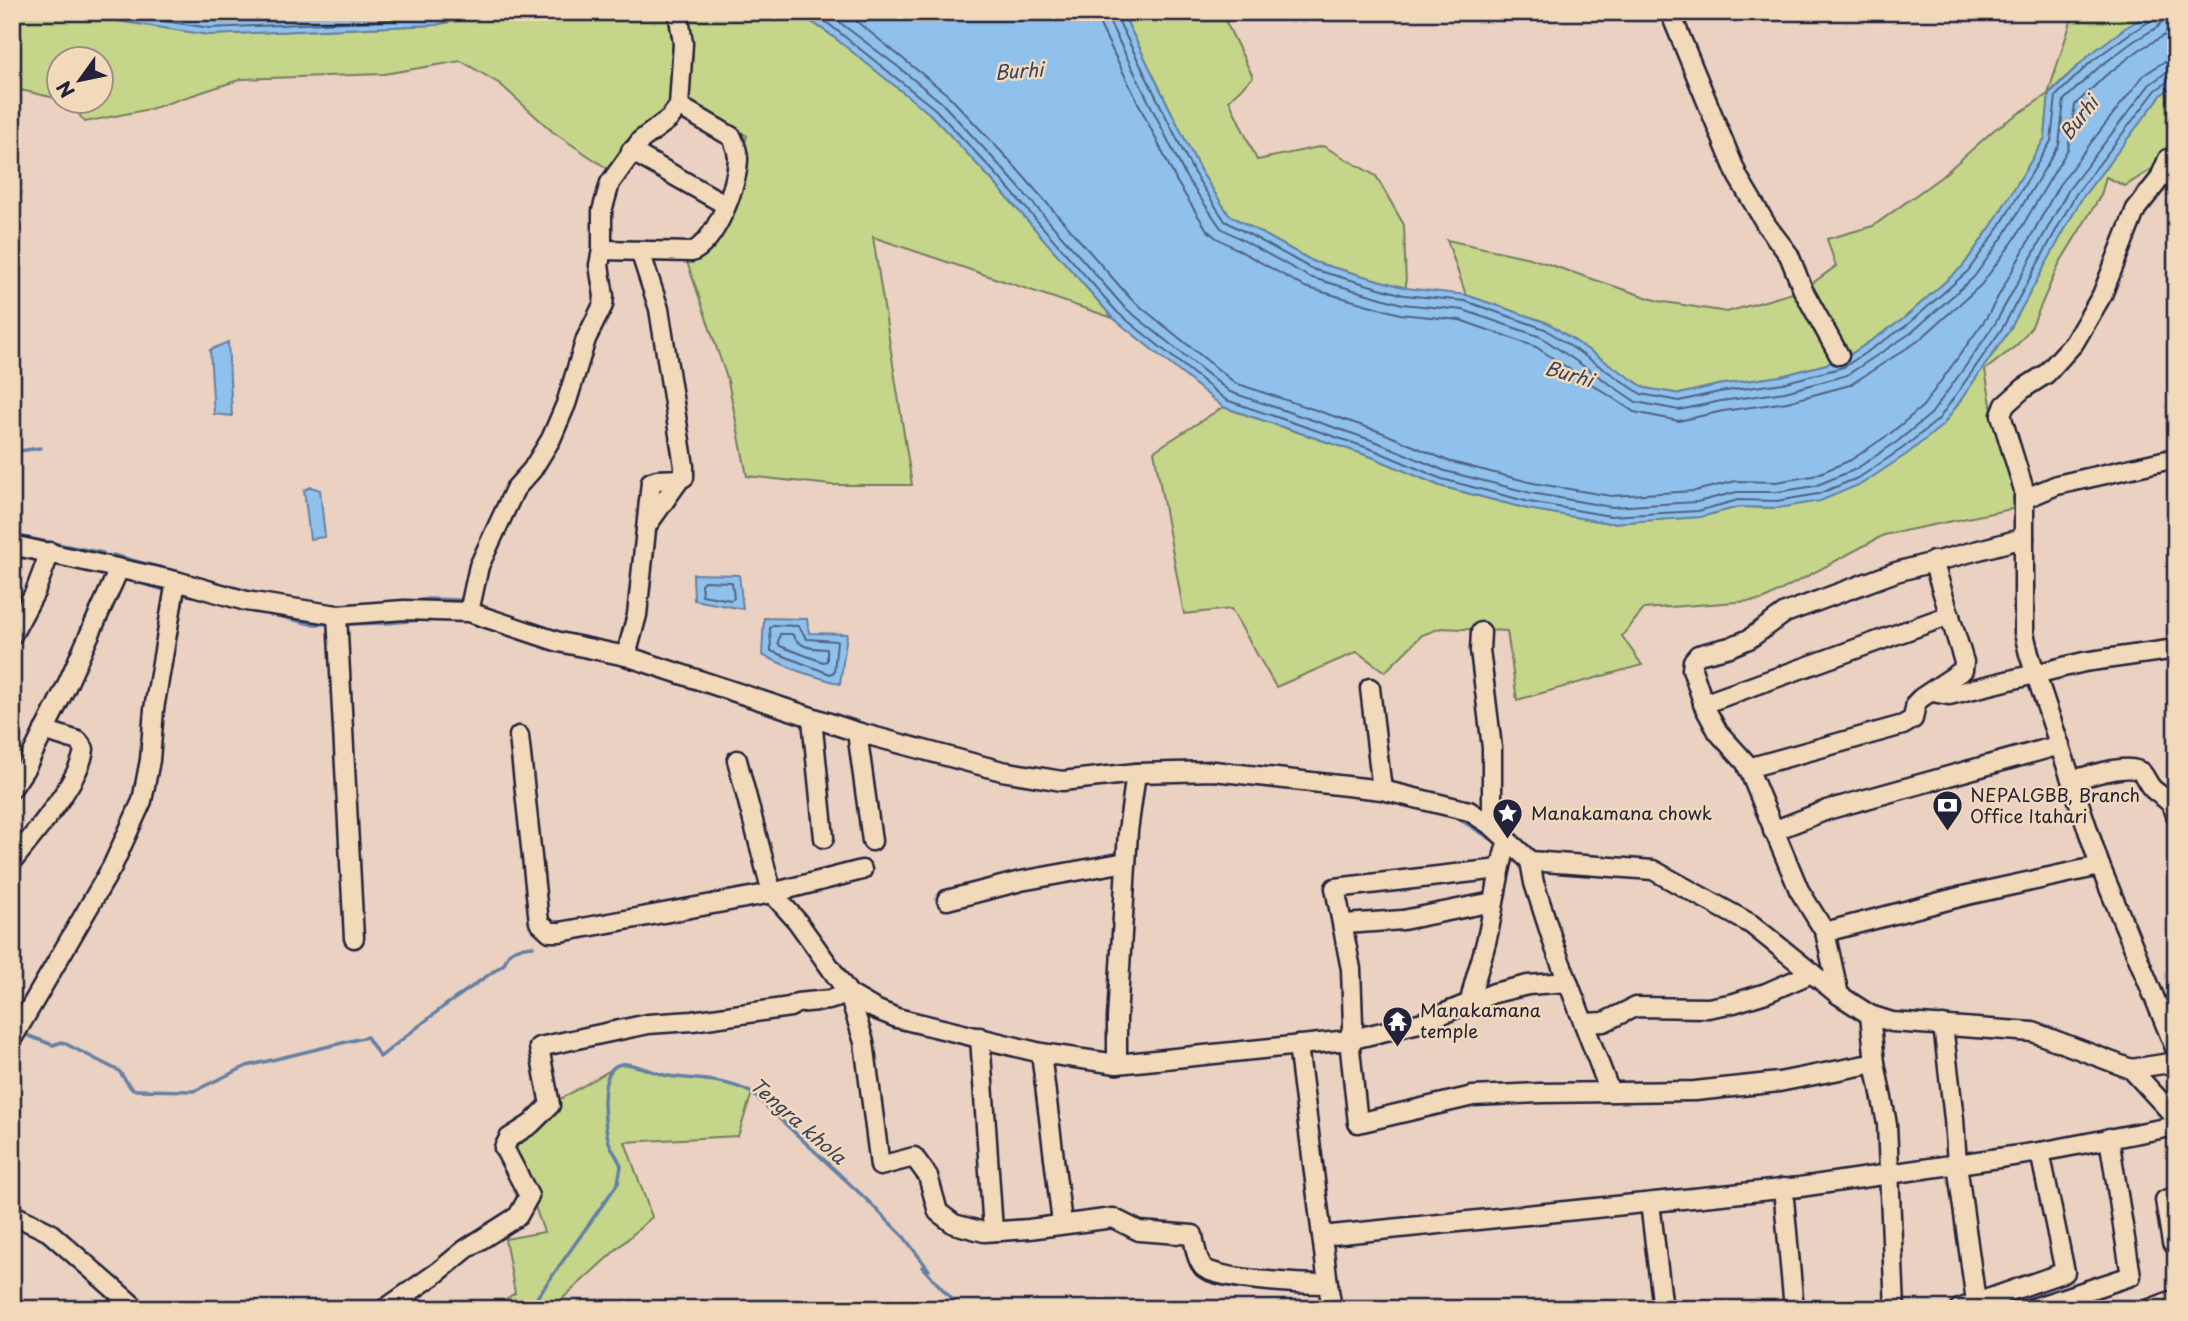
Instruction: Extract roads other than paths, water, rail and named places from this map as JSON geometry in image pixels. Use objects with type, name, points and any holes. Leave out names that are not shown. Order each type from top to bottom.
[{"type":"street","points":[[469,612],[479,566],[515,489],[532,470],[551,439],[566,404],[586,340],[603,305],[599,265],[602,250],[602,211],[610,183],[631,151],[651,130],[669,119],[679,106],[683,43],[678,12]]},
{"type":"street","points":[[1670,12],[1738,177],[1767,226],[1789,255],[1803,290],[1839,355]]},
{"type":"street","points":[[602,250],[692,252],[698,249],[716,228],[737,172],[738,155],[732,137],[679,106]]},
{"type":"street","points":[[631,151],[726,205]]},
{"type":"street","points":[[2176,157],[2168,159],[2159,180],[2136,209],[2102,295],[2074,343],[2046,374],[2024,387],[2005,405],[2001,422],[2021,474],[2024,499],[2024,633],[2029,654],[2100,866],[2176,1050]]},
{"type":"street","points":[[626,656],[637,615],[651,482],[680,480],[684,477],[659,309],[640,251]]},
{"type":"street","points":[[2024,499],[2057,485],[2176,458]]},
{"type":"street","points":[[1839,995],[1825,932],[1799,890],[1748,768],[1718,732],[1703,704],[1692,669],[1693,661],[1698,655],[1749,639],[1785,613],[1896,572],[2024,538]]},
{"type":"street","points":[[12,545],[176,581],[246,601],[337,621],[404,610],[469,612],[559,642],[626,656],[811,719],[1002,771],[1062,781],[1136,773],[1214,771],[1382,790],[1469,811],[1492,826],[1530,861],[1542,907],[1610,1092]]},
{"type":"street","points":[[12,635],[35,592],[50,552]]},
{"type":"street","points":[[1748,768],[1903,725],[1913,719],[1916,703],[1963,670],[1964,662],[1933,561]]},
{"type":"street","points":[[12,788],[26,767],[66,687],[119,569]]},
{"type":"street","points":[[12,1039],[112,867],[142,802],[150,760],[154,709],[176,581]]},
{"type":"street","points":[[1703,704],[1950,615]]},
{"type":"street","points":[[337,621],[354,938]]},
{"type":"street","points":[[1481,632],[1480,650],[1492,748],[1492,826]]},
{"type":"street","points":[[1932,692],[1949,695],[2084,662],[2176,649]]},
{"type":"street","points":[[1370,688],[1382,790]]},
{"type":"street","points":[[811,719],[824,838]]},
{"type":"street","points":[[12,862],[65,792],[83,757],[84,749],[78,741],[44,730]]},
{"type":"street","points":[[856,732],[872,841]]},
{"type":"street","points":[[519,736],[539,922],[550,932],[772,893],[862,870]]},
{"type":"street","points":[[1773,831],[1827,810],[2060,745]]},
{"type":"street","points":[[737,760],[772,893],[797,921],[849,994],[864,1042],[880,1166],[914,1157],[928,1176],[937,1212],[954,1224],[993,1231],[1029,1229],[1113,1217],[1139,1231],[1193,1235],[1196,1255],[1204,1269],[1219,1275],[1328,1284]]},
{"type":"street","points":[[2072,780],[2122,769],[2135,769],[2155,791],[2165,796],[2173,805],[2176,815]]},
{"type":"street","points":[[1117,1064],[1117,1019],[1128,831],[1136,773]]},
{"type":"street","points":[[1470,1002],[1487,939],[1499,869],[1508,841]]},
{"type":"street","points":[[1530,861],[1653,870],[1751,924],[1839,995],[1870,1015],[1892,1022],[2033,1032],[2131,1069],[2176,1118]]},
{"type":"street","points":[[947,900],[1021,881],[1126,862]]},
{"type":"street","points":[[1825,932],[1967,895],[2100,866]]},
{"type":"street","points":[[1499,869],[1335,888],[1344,924],[1353,987],[1353,1024],[1349,1040],[1358,1123],[1473,1096],[1707,1090],[1779,1082],[1875,1063]]},
{"type":"street","points":[[1344,924],[1403,920],[1493,902]]},
{"type":"street","points":[[1584,1023],[1604,1022],[1634,1007],[1708,1008],[1734,1003],[1766,993],[1812,973]]},
{"type":"street","points":[[385,1309],[466,1249],[518,1216],[529,1196],[504,1148],[509,1138],[531,1124],[550,1105],[539,1047],[648,1024],[692,1021],[790,1007],[797,1003],[829,1000],[849,994],[897,1018],[1041,1053],[1117,1064],[1349,1040],[1423,1022],[1470,1002],[1528,985],[1568,982]]},
{"type":"street","points":[[1870,1015],[1875,1063],[1887,1124],[1895,1309]]},
{"type":"street","points":[[1943,1025],[1971,1307],[2065,1272],[2040,1152]]},
{"type":"street","points":[[980,1037],[993,1231]]},
{"type":"street","points":[[1298,1045],[1332,1309]]},
{"type":"street","points":[[1041,1053],[1062,1223]]},
{"type":"street","points":[[2131,1069],[2176,1062]]},
{"type":"street","points":[[1322,1236],[1650,1203],[1891,1175],[2040,1152],[2176,1126]]},
{"type":"street","points":[[2030,1309],[2131,1276],[2109,1138]]},
{"type":"street","points":[[1783,1188],[1794,1309]]},
{"type":"street","points":[[2172,1243],[2165,1200],[2176,1197]]},
{"type":"street","points":[[1650,1203],[1663,1309]]},
{"type":"street","points":[[12,1214],[49,1232],[137,1309]]},
{"type":"street","points":[[2150,1309],[2176,1299]]},
{"type":"water","points":[[60,12],[494,12],[435,25],[209,35]]},
{"type":"water","name":"Burhi","points":[[796,12],[1122,12],[1200,170],[1229,215],[1314,262],[1406,288],[1466,295],[1548,323],[1645,388],[1680,394],[1718,385],[1781,376],[1842,360],[1902,320],[1963,266],[1992,225],[2045,138],[2049,94],[2088,56],[2125,28],[2153,12],[2176,12],[2176,85],[2162,94],[2082,198],[2009,331],[1943,425],[1907,454],[1863,483],[1820,501],[1778,508],[1739,507],[1700,517],[1610,523],[1528,509],[1440,486],[1372,457],[1223,407],[1113,318],[930,114],[826,31]]},
{"type":"water","points":[[228,342],[232,416],[214,414],[210,350]]},
{"type":"water","points":[[311,487],[320,490],[325,537],[310,539],[304,490]]},
{"type":"water","points":[[693,574],[739,575],[743,609],[694,600]]},
{"type":"water","points":[[764,618],[807,619],[809,633],[847,634],[840,684],[798,671],[762,655]]},
{"type":"waterway","points":[[12,452],[40,448]]},
{"type":"waterway","points":[[12,535],[103,553]]},
{"type":"waterway","points":[[113,555],[270,597]]},
{"type":"waterway","points":[[12,557],[38,559]]},
{"type":"waterway","points":[[140,583],[168,591]]},
{"type":"waterway","points":[[182,594],[201,597]]},
{"type":"waterway","points":[[409,602],[428,599],[462,600]]},
{"type":"waterway","points":[[263,612],[311,624],[331,624]]},
{"type":"waterway","points":[[342,624],[432,619]]},
{"type":"waterway","points":[[447,620],[465,621],[507,634]]},
{"type":"waterway","points":[[1454,816],[1496,842]]},
{"type":"waterway","points":[[21,1033],[53,1045],[62,1042],[119,1071],[131,1088],[136,1090],[194,1091],[247,1066],[367,1037],[380,1057],[443,1007],[504,964],[511,951],[533,946]]},
{"type":"waterway","name":"Tengra khola","points":[[527,1309],[618,1183],[621,1166],[609,1142],[604,1098],[608,1075],[613,1068],[621,1064],[638,1066],[668,1076],[722,1083],[752,1093],[904,1237],[929,1270],[922,1267],[961,1309]]},
{"type":"place","name":"NEPALGBB, Branch Office Itahari","points":[[1947,833]]},
{"type":"place","name":"Manakamana chowk","points":[[1508,841]]},
{"type":"place","name":"Manakamana temple","points":[[1397,1048]]}]
